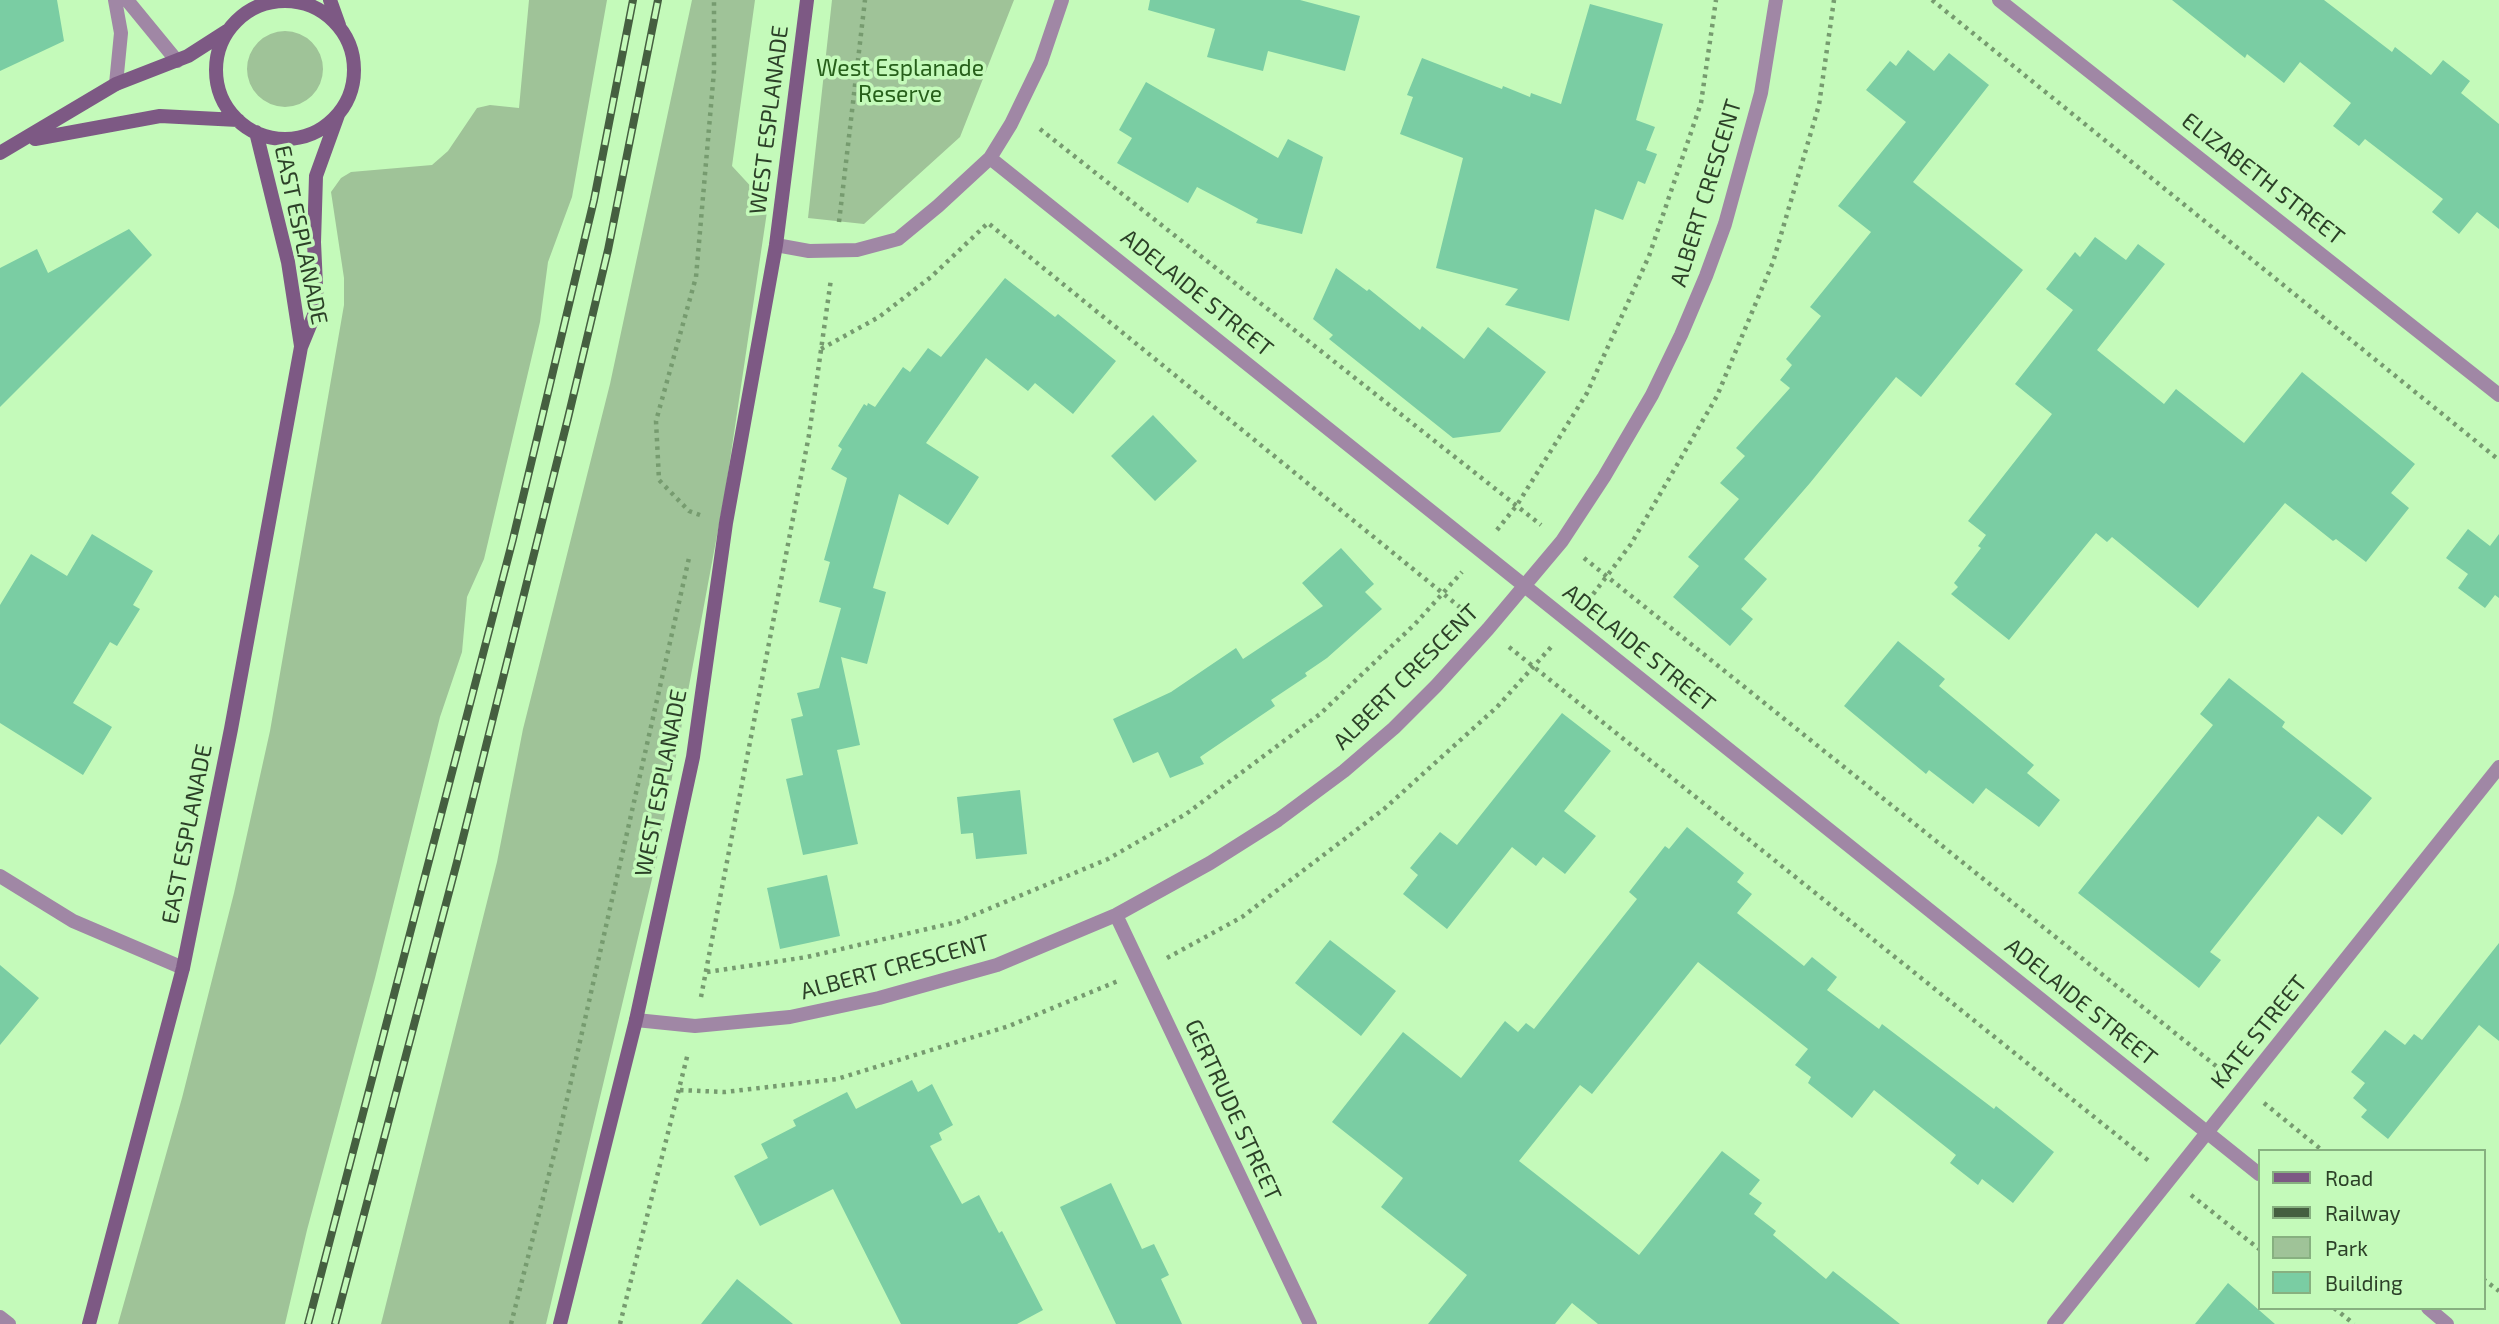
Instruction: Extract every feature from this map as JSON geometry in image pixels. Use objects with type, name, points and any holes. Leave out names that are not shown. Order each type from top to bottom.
[{"type":"street","points":[[115,0],[121,33],[116,84]]},
{"type":"street","points":[[127,0],[177,61]]},
{"type":"street","points":[[0,153],[116,84],[188,56],[228,30],[243,15],[252,0]]},
{"type":"street","points":[[228,30],[219,48],[216,67],[218,86],[226,105],[238,120],[256,132],[278,138],[300,137],[321,129],[338,115],[349,98],[354,80],[354,61],[349,42],[339,26],[330,0]]},
{"type":"street","name":"WEST ESPLANADE","points":[[560,1324],[636,1020],[693,757],[726,523],[776,245],[807,0]]},
{"type":"street","name":"WEST ESPLANADE","points":[[776,245],[809,251],[856,250],[898,239],[990,158],[1041,62],[1062,0]]},
{"type":"street","name":"ALBERT CRESCENT","points":[[636,1020],[695,1026],[790,1017],[917,989],[997,965],[1116,915],[1210,863],[1278,820],[1344,771],[1428,694],[1525,587],[1562,541],[1604,477],[1652,395],[1706,276],[1744,162],[1761,93],[1776,0]]},
{"type":"street","name":"ELIZABETH STREET","points":[[1999,0],[2499,395]]},
{"type":"street","points":[[243,15],[262,5],[282,1],[303,3],[323,12],[339,26]]},
{"type":"street","name":"EAST ESPLANADE","points":[[89,1324],[183,968],[231,729],[301,347],[317,308],[314,242],[316,176],[338,115]]},
{"type":"street","points":[[24,141],[160,116],[238,120]]},
{"type":"street","name":"EAST ESPLANADE","points":[[256,132],[288,262],[301,347]]},
{"type":"street","name":"ADELAIDE STREET","points":[[990,158],[2258,1173]]},
{"type":"street","name":"KATE STREET","points":[[2054,1324],[2499,767]]},
{"type":"street","points":[[0,876],[73,921],[183,968]]},
{"type":"street","name":"GERTRUDE STREET","points":[[1116,915],[1310,1324]]},
{"type":"street","points":[[2430,1310],[2447,1324]]},
{"type":"street","points":[[0,1317],[9,1324]]},
{"type":"path","points":[[714,0],[714,71],[696,276],[656,421],[659,480],[689,511],[726,523]]},
{"type":"path","points":[[620,1324],[707,972],[806,448],[835,250],[866,0]]},
{"type":"path","points":[[707,972],[807,957],[957,922],[1108,859],[1186,814],[1320,714],[1444,594],[1481,551],[1517,505],[1587,393],[1649,256],[1701,103],[1716,0]]},
{"type":"path","points":[[1606,576],[1631,544],[1717,396],[1773,262],[1819,105],[1834,0]]},
{"type":"path","points":[[1932,0],[2499,460]]},
{"type":"path","points":[[1017,111],[1517,505],[2320,1149]]},
{"type":"path","points":[[821,349],[879,317],[931,277],[988,223],[1444,594],[2258,1248]]},
{"type":"path","points":[[696,528],[699,514]]},
{"type":"path","points":[[511,1324],[561,1126],[690,555]]},
{"type":"path","points":[[2336,1310],[2354,1324]]},
{"type":"green space","points":[[529,0],[607,0],[572,197],[548,262],[540,322],[484,559],[467,597],[462,652],[440,717],[285,1324],[118,1324],[182,1098],[234,893],[270,731],[344,305],[344,278],[331,192],[341,178],[351,172],[432,165],[448,151],[477,108],[490,105],[519,108]]},
{"type":"green space","points":[[692,0],[755,0],[732,166],[768,205],[726,487],[657,858],[546,1324],[381,1324],[497,862],[523,729],[610,384]]},
{"type":"green space","name":"West Esplanade Reserve","points":[[832,0],[1014,0],[960,137],[864,224],[808,218]]},
{"type":"green space","points":[[285,31],[299,34],[312,42],[320,55],[323,69],[320,83],[312,96],[299,104],[285,107],[271,104],[258,96],[250,83],[247,69],[250,55],[258,42],[271,34]]},
{"type":"building","points":[[0,0],[57,0],[64,41],[0,71]]},
{"type":"building","points":[[1150,0],[1300,0],[1360,16],[1345,71],[1268,51],[1263,71],[1207,57],[1215,29],[1148,10]]},
{"type":"building","points":[[2172,0],[2324,0],[2392,52],[2395,47],[2431,75],[2443,60],[2470,81],[2461,93],[2499,124],[2499,229],[2477,212],[2459,234],[2432,212],[2443,199],[2365,139],[2359,146],[2333,126],[2351,103],[2300,62],[2284,83],[2247,54],[2245,58]]},
{"type":"building","points":[[1590,4],[1663,24],[1636,120],[1655,127],[1646,150],[1657,154],[1645,184],[1638,181],[1623,220],[1595,209],[1569,321],[1505,305],[1518,289],[1436,268],[1463,158],[1400,134],[1413,97],[1407,95],[1422,58],[1502,89],[1503,86],[1530,97],[1531,93],[1561,104]]},
{"type":"building","points":[[1908,50],[1934,71],[1949,53],[1989,85],[1913,182],[2023,270],[1921,397],[1896,377],[1744,559],[1767,579],[1741,609],[1753,619],[1730,646],[1673,597],[1699,566],[1688,557],[1739,499],[1720,483],[1745,456],[1736,448],[1790,388],[1780,380],[1792,365],[1786,359],[1821,316],[1810,307],[1871,232],[1838,206],[1906,122],[1866,90],[1890,61],[1896,66]]},
{"type":"building","points":[[1146,82],[1278,158],[1288,139],[1323,157],[1302,234],[1256,223],[1258,219],[1197,187],[1188,203],[1117,163],[1132,138],[1119,130]]},
{"type":"building","points":[[129,229],[152,255],[0,407],[0,268],[37,249],[48,273]]},
{"type":"building","points":[[2095,237],[2126,260],[2138,244],[2165,264],[2097,350],[2164,404],[2176,389],[2244,443],[2302,372],[2415,464],[2391,493],[2409,508],[2366,562],[2336,539],[2333,541],[2285,503],[2198,608],[2112,537],[2107,542],[2096,533],[2009,640],[1951,594],[1958,587],[1954,583],[1981,548],[1978,546],[1986,535],[1968,521],[2052,414],[2015,384],[2073,310],[2046,289],[2075,252],[2080,257]]},
{"type":"building","points":[[1336,268],[1367,291],[1369,289],[1420,330],[1422,326],[1464,359],[1488,327],[1546,372],[1500,432],[1453,438],[1329,339],[1333,335],[1313,319]]},
{"type":"building","points":[[1005,278],[1055,317],[1058,314],[1116,361],[1073,414],[1035,383],[1028,391],[986,358],[926,443],[979,477],[948,525],[899,494],[873,588],[886,592],[867,664],[841,657],[860,745],[837,750],[858,844],[803,855],[786,779],[803,775],[791,719],[803,716],[797,693],[819,688],[841,608],[819,602],[830,562],[824,560],[847,478],[831,469],[842,449],[838,446],[864,404],[875,407],[903,367],[910,372],[928,348],[941,357]]},
{"type":"building","points":[[1153,415],[1197,461],[1155,501],[1111,456]]},
{"type":"building","points":[[2468,529],[2490,546],[2499,534],[2499,598],[2495,595],[2485,608],[2458,588],[2468,574],[2446,558]]},
{"type":"building","points":[[92,534],[153,571],[133,605],[140,609],[117,646],[110,642],[73,703],[112,727],[83,775],[0,723],[0,605],[31,554],[67,576]]},
{"type":"building","points":[[1341,548],[1374,584],[1365,592],[1382,609],[1327,658],[1305,673],[1307,676],[1271,700],[1275,706],[1200,757],[1204,764],[1170,778],[1158,752],[1133,763],[1113,719],[1171,692],[1236,648],[1243,659],[1323,606],[1302,583]]},
{"type":"building","points":[[1898,641],[1945,679],[1939,686],[2034,765],[2027,773],[2060,800],[2039,827],[1986,788],[1973,804],[1929,770],[1926,774],[1844,706]]},
{"type":"building","points":[[2229,678],[2285,722],[2282,727],[2372,798],[2342,835],[2318,816],[2210,952],[2221,960],[2199,988],[2078,893],[2213,725],[2200,714]]},
{"type":"building","points":[[1562,713],[1611,751],[1564,811],[1596,836],[1565,874],[1543,857],[1536,866],[1512,847],[1447,929],[1403,894],[1418,875],[1410,868],[1440,832],[1457,845]]},
{"type":"building","points":[[1020,790],[1027,854],[976,859],[973,833],[961,834],[957,797]]},
{"type":"building","points":[[1687,827],[1744,873],[1737,882],[1752,894],[1737,913],[1804,966],[1812,957],[1837,977],[1827,990],[1879,1029],[1882,1024],[1994,1109],[1996,1106],[2054,1152],[2013,1203],[1982,1179],[1978,1185],[1950,1163],[1956,1155],[1874,1090],[1852,1118],[1808,1083],[1811,1077],[1795,1065],[1808,1049],[1698,962],[1592,1094],[1580,1085],[1519,1161],[1639,1255],[1722,1151],[1760,1180],[1749,1194],[1762,1203],[1754,1214],[1776,1231],[1773,1235],[1826,1279],[1833,1271],[1900,1324],[1598,1324],[1572,1303],[1555,1324],[1428,1324],[1467,1275],[1381,1207],[1403,1178],[1332,1122],[1403,1032],[1461,1078],[1505,1021],[1518,1032],[1526,1023],[1534,1029],[1637,899],[1629,892],[1665,846],[1669,849]]},
{"type":"building","points":[[827,875],[840,936],[780,949],[767,888]]},
{"type":"building","points":[[1330,940],[1396,991],[1361,1036],[1295,983]]},
{"type":"building","points":[[2499,943],[2499,1041],[2479,1025],[2388,1139],[2361,1117],[2367,1110],[2353,1098],[2365,1083],[2351,1072],[2385,1030],[2405,1045],[2414,1034],[2422,1040]]},
{"type":"building","points":[[0,965],[39,998],[0,1045]]},
{"type":"building","points":[[912,1080],[918,1092],[932,1084],[953,1125],[939,1133],[942,1140],[930,1146],[962,1204],[979,1195],[999,1233],[1002,1231],[1043,1310],[1017,1324],[901,1324],[833,1189],[760,1226],[734,1176],[768,1158],[761,1144],[796,1126],[793,1120],[847,1092],[856,1109]]},
{"type":"building","points":[[1111,1183],[1142,1249],[1154,1244],[1169,1275],[1161,1279],[1182,1324],[1116,1324],[1060,1207]]},
{"type":"building","points":[[737,1279],[793,1324],[701,1324]]},
{"type":"building","points":[[2228,1283],[2275,1324],[2195,1324]]},
{"type":"railway","points":[[308,1324],[513,539],[594,200],[633,0]]},
{"type":"railway","points":[[335,1324],[457,862],[568,418],[608,250],[658,0]]}]
